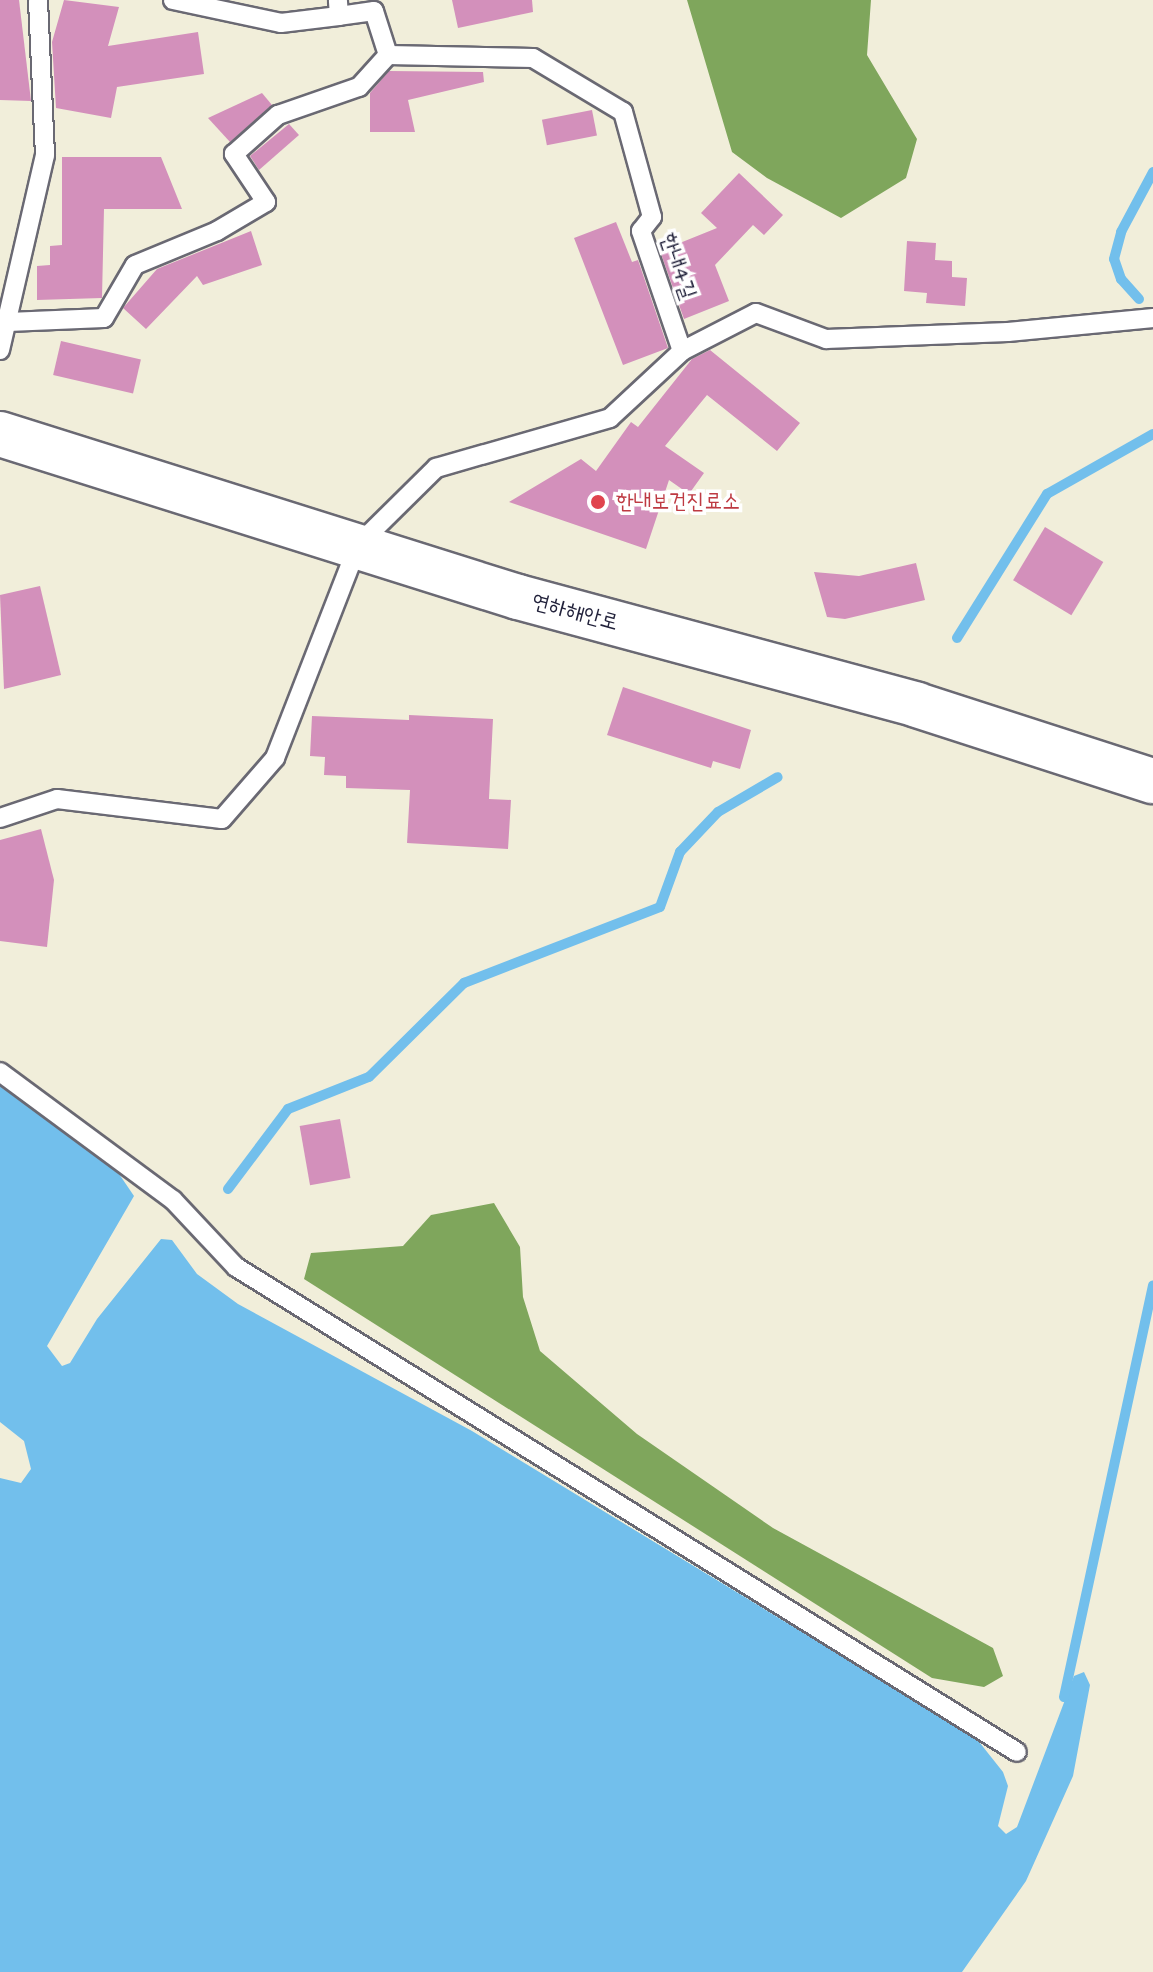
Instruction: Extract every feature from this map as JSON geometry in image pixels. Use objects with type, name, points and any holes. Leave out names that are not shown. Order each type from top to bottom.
[{"type":"street","name":"연하해안로","points":[[0,434],[518,597],[917,705],[1153,781]]},
{"type":"lane","points":[[0,350],[45,155],[38,0]]},
{"type":"lane","points":[[8,322],[104,318],[135,265],[217,231],[266,202],[234,154],[278,115],[359,87],[388,55],[374,11],[338,8],[281,23],[173,0]]},
{"type":"lane","name":"한내4길","points":[[388,55],[533,58],[623,112],[652,217],[641,231],[682,351]]},
{"type":"lane","points":[[0,818],[57,799],[222,819],[275,758],[358,545],[436,468],[610,418],[682,351],[756,313],[826,339],[1008,332],[1153,318]]},
{"type":"lane","points":[[0,1072],[173,1200],[236,1267],[1017,1752]]},
{"type":"green space","points":[[687,0],[871,0],[867,55],[917,139],[906,178],[841,218],[767,178],[732,152]]},
{"type":"green space","points":[[494,1203],[520,1247],[523,1297],[540,1351],[637,1434],[773,1528],[993,1648],[1003,1676],[984,1687],[932,1678],[304,1279],[311,1253],[403,1246],[431,1215]]},
{"type":"water","points":[[0,1086],[115,1168],[134,1196],[47,1346],[62,1366],[70,1363],[97,1319],[161,1239],[172,1240],[197,1274],[238,1304],[472,1431],[976,1738],[1003,1772],[1008,1786],[998,1826],[1006,1834],[1017,1827],[1074,1676],[1084,1672],[1090,1685],[1073,1776],[1026,1881],[962,1972],[0,1972],[0,1478],[21,1483],[31,1469],[24,1441],[0,1422]]},
{"type":"building","points":[[0,0],[19,0],[31,101],[0,100]]},
{"type":"building","points":[[64,0],[119,7],[108,46],[198,32],[204,74],[117,87],[111,118],[56,108],[52,42]]},
{"type":"building","points":[[452,0],[532,0],[533,12],[458,28]]},
{"type":"building","points":[[389,71],[483,72],[484,82],[408,100],[415,132],[370,132],[370,93]]},
{"type":"building","points":[[262,93],[272,105],[230,142],[208,118]]},
{"type":"building","points":[[592,110],[597,136],[547,145],[542,120]]},
{"type":"building","points":[[289,124],[299,135],[259,170],[250,156]]},
{"type":"building","points":[[62,157],[161,157],[182,209],[104,209],[102,298],[37,300],[37,266],[50,265],[50,246],[62,245]]},
{"type":"building","points":[[739,173],[783,215],[764,235],[753,225],[715,265],[729,301],[684,319],[660,251],[717,228],[701,213]]},
{"type":"building","points":[[616,222],[632,262],[638,260],[668,348],[623,365],[574,238]]},
{"type":"building","points":[[251,231],[262,265],[203,285],[197,276],[146,329],[123,308],[157,269]]},
{"type":"building","points":[[907,241],[936,243],[935,260],[952,261],[952,277],[967,278],[965,306],[926,303],[927,293],[904,291]]},
{"type":"building","points":[[61,341],[141,359],[133,394],[53,375]]},
{"type":"building","points":[[710,350],[800,423],[777,451],[707,395],[665,446],[704,473],[689,494],[669,480],[646,549],[509,502],[581,459],[596,471],[631,422],[638,427],[692,359]]},
{"type":"building","points":[[1045,527],[1103,562],[1071,615],[1013,580]]},
{"type":"building","points":[[916,563],[925,600],[845,619],[827,617],[814,572],[859,576]]},
{"type":"building","points":[[40,586],[61,675],[4,689],[0,595]]},
{"type":"building","points":[[623,687],[751,730],[740,769],[713,761],[711,768],[607,735]]},
{"type":"building","points":[[409,715],[493,719],[489,799],[511,800],[508,849],[407,843],[410,790],[346,788],[346,776],[324,775],[325,757],[310,756],[312,716],[409,720]]},
{"type":"building","points":[[41,829],[54,880],[47,947],[0,941],[0,840]]},
{"type":"building","points":[[340,1119],[350,1178],[310,1185],[300,1126]]},
{"type":"waterway","points":[[1139,299],[1121,279],[1114,259],[1121,232],[1153,172]]},
{"type":"waterway","points":[[957,638],[1047,494],[1153,434]]},
{"type":"waterway","points":[[228,1189],[288,1109],[369,1077],[464,983],[660,907],[680,852],[718,812],[778,777]]},
{"type":"waterway","points":[[1064,1697],[1153,1286]]},
{"type":"place","name":"한내보건진료소","points":[[598,502]]}]
